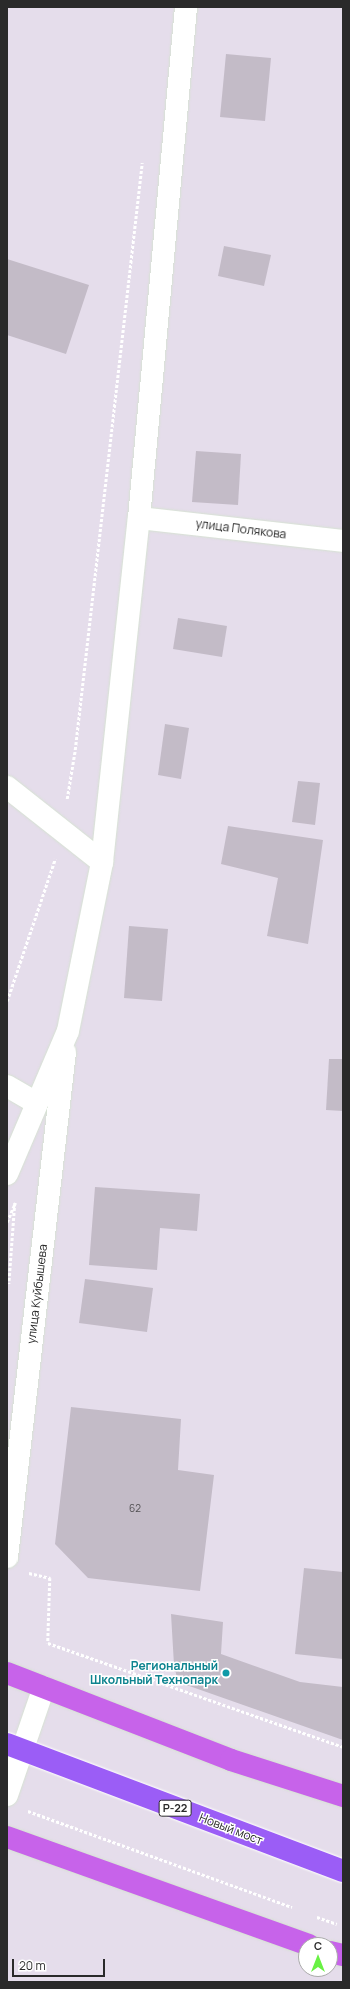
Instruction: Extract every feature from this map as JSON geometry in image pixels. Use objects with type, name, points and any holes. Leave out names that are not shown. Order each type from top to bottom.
[{"type":"highway","name":"Новый мост","points":[[7,1744],[343,1871]]},
{"type":"main road","points":[[7,1673],[231,1760],[343,1796]]},
{"type":"main road","points":[[7,1837],[298,1941]]},
{"type":"street","points":[[7,1174],[68,1031],[102,862],[139,518],[186,7]]},
{"type":"street","name":"улица Полякова","points":[[139,518],[343,541]]},
{"type":"street","points":[[7,787],[102,862]]},
{"type":"street","name":"улица Куйбышева","points":[[7,1558],[68,1031]]},
{"type":"street","points":[[7,1086],[36,1103]]},
{"type":"street","points":[[14,1801],[44,1687]]},
{"type":"path","points":[[7,1001],[62,831],[75,750],[143,157]]},
{"type":"path","points":[[7,1222],[15,1203],[8,1290]]},
{"type":"path","points":[[50,1578],[48,1643],[343,1747]]},
{"type":"path","points":[[14,1801],[298,1910]]},
{"type":"path","points":[[313,1915],[343,1926]]},
{"type":"building","points":[[226,54],[271,58],[265,121],[220,117]]},
{"type":"building","points":[[224,246],[271,255],[264,286],[218,276]]},
{"type":"building","points":[[7,259],[89,285],[66,354],[7,335]]},
{"type":"building","points":[[196,451],[241,454],[238,505],[192,502]]},
{"type":"building","points":[[178,618],[227,626],[222,657],[173,649]]},
{"type":"building","points":[[165,724],[189,728],[181,779],[158,775]]},
{"type":"building","points":[[298,781],[320,783],[315,825],[292,822]]},
{"type":"building","points":[[228,826],[323,840],[308,944],[267,936],[278,878],[221,864]]},
{"type":"building","points":[[129,926],[168,929],[162,1001],[124,998]]},
{"type":"building","points":[[329,1059],[343,1059],[343,1111],[326,1110]]},
{"type":"building","points":[[95,1187],[200,1194],[197,1231],[160,1228],[157,1270],[89,1265]]},
{"type":"building","points":[[85,1279],[153,1288],[147,1332],[79,1323]]},
{"type":"building","points":[[71,1407],[181,1419],[178,1470],[214,1475],[200,1591],[88,1578],[55,1544]]},
{"type":"building","points":[[304,1568],[343,1572],[343,1659],[295,1654]]},
{"type":"building","name":"Региональный Школьный Технопарк","points":[[171,1614],[223,1622],[221,1654],[300,1682],[343,1687],[343,1740],[178,1682],[174,1665]]},
{"type":"place","name":"Региональный Школьный Технопарк","points":[[226,1673]]}]
